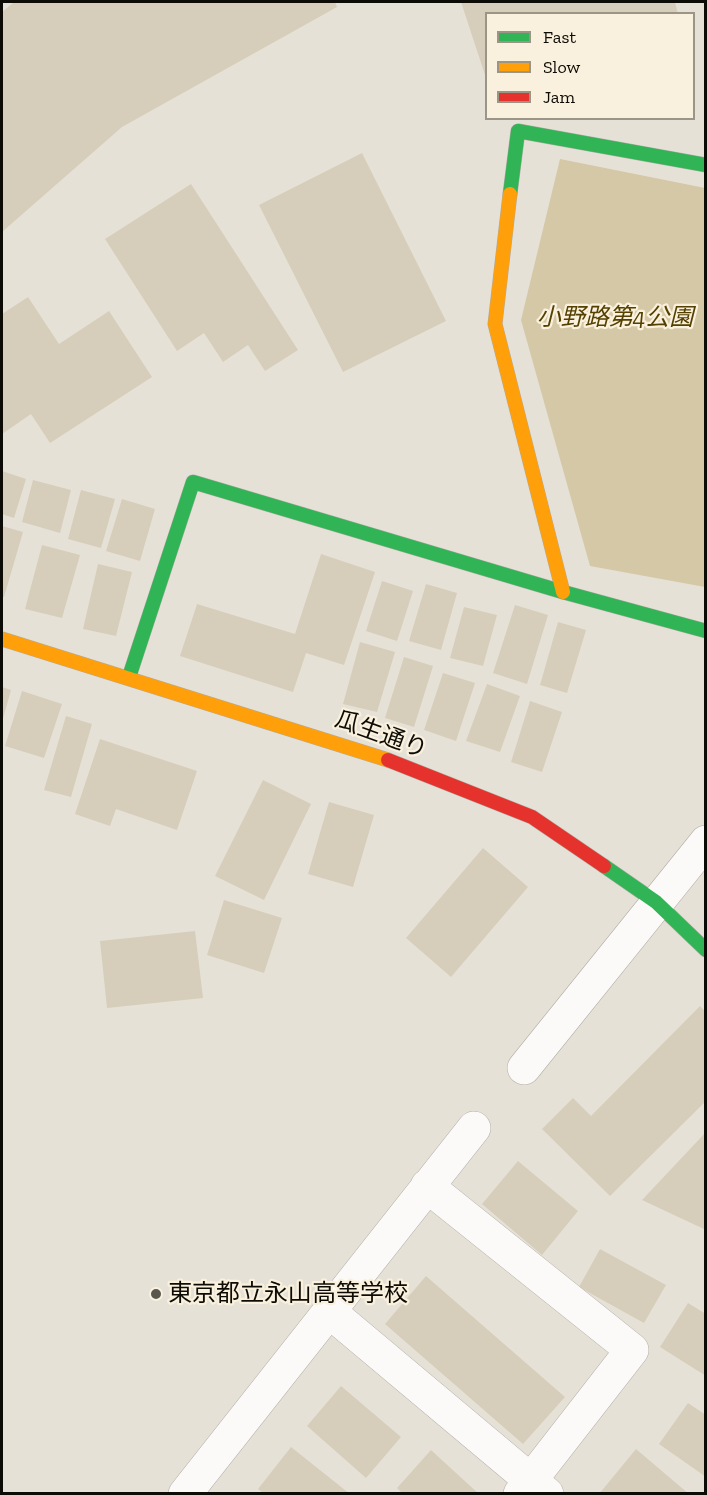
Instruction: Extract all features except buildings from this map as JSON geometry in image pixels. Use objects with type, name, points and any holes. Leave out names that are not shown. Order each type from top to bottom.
[{"type":"street","points":[[563,592],[495,324],[518,131],[705,165]]},
{"type":"street","points":[[129,676],[193,482],[563,592],[705,630]]},
{"type":"street","name":"瓜生通り","points":[[2,639],[129,676],[365,751],[532,817],[656,902],[705,950]]},
{"type":"street","points":[[524,1068],[705,842]]},
{"type":"street","points":[[185,1494],[474,1128]]},
{"type":"street","points":[[330,1312],[532,1489],[632,1350],[427,1186]]},
{"type":"green space","name":"小野路第4公園","points":[[560,159],[705,188],[705,587],[590,566],[521,320]]},
{"type":"traffic: fast","points":[[510,194],[518,131],[706,165]]},
{"type":"traffic: fast","points":[[129,677],[193,482],[563,592],[706,631]]},
{"type":"traffic: fast","points":[[604,866],[656,902],[706,950]]},
{"type":"traffic: slow","points":[[510,194],[495,324],[563,592]]},
{"type":"traffic: slow","points":[[2,639],[388,760]]},
{"type":"traffic: jam","points":[[388,760],[532,817],[604,866]]},
{"type":"place","name":"東京都立永山高等学校","points":[[156,1294]]}]
